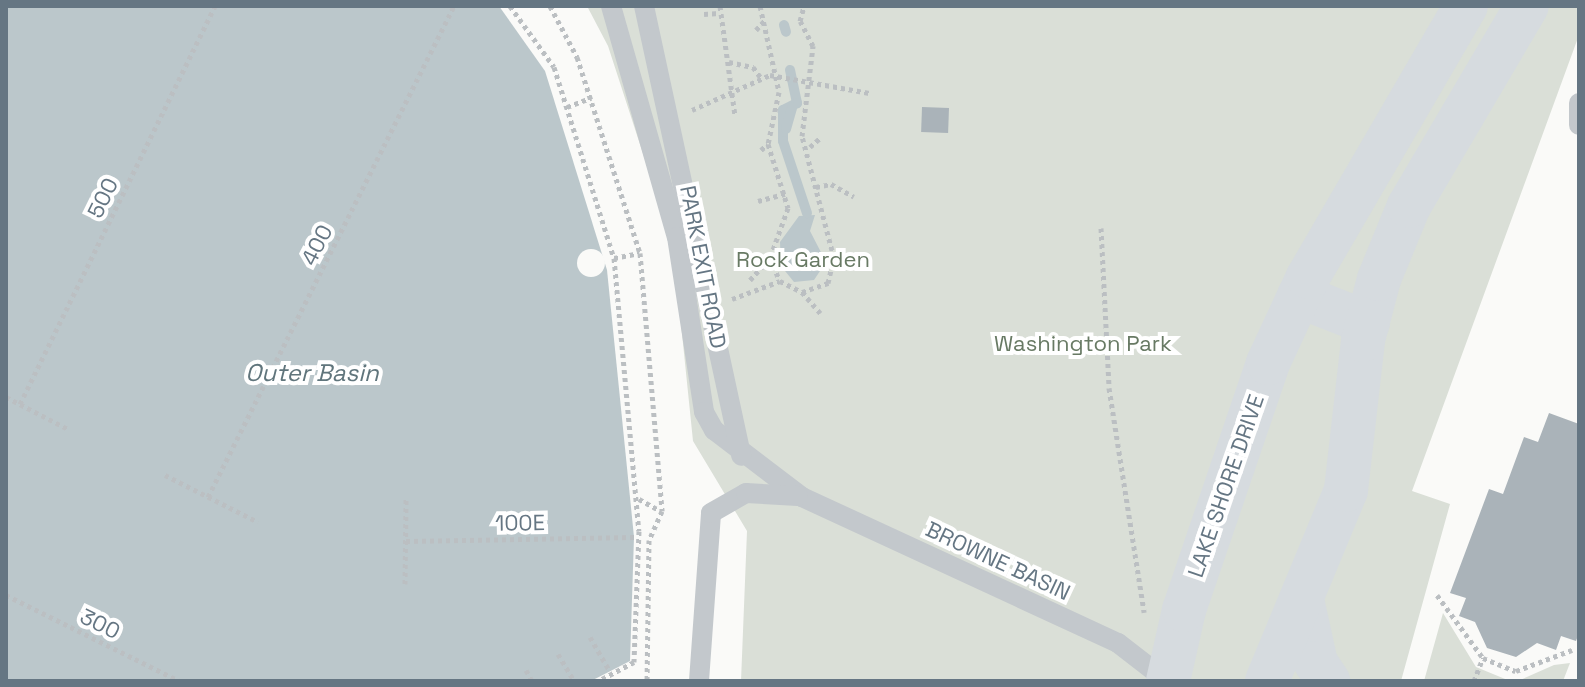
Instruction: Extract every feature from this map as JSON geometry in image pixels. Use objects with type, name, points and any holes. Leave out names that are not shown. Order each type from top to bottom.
[{"type":"street","name":"LAKE SHORE DRIVE","points":[[1167,681],[1234,457],[1299,296],[1466,6]]},
{"type":"street","points":[[1267,681],[1303,604],[1346,490],[1368,323],[1409,206],[1527,6]]},
{"type":"street","points":[[1299,296],[1368,323]]},
{"type":"street","points":[[1303,604],[1316,663],[1328,681]]},
{"type":"lane","name":"PARK EXIT ROAD","points":[[611,6],[677,237],[704,412],[741,456],[802,497]]},
{"type":"lane","points":[[644,6],[673,117],[741,456]]},
{"type":"lane","points":[[1579,103],[1579,125]]},
{"type":"lane","points":[[699,681],[711,513],[746,493],[802,497]]},
{"type":"lane","name":"BROWNE BASIN","points":[[802,497],[1118,643],[1167,681]]},
{"type":"path","name":"500","points":[[20,404],[215,6]]},
{"type":"path","name":"400","points":[[208,497],[454,6]]},
{"type":"path","points":[[510,6],[554,67],[614,258],[639,499],[634,662],[599,681]]},
{"type":"path","points":[[550,6],[591,98],[640,253],[662,511],[649,540],[647,681]]},
{"type":"path","points":[[759,289],[752,278],[770,258],[788,213],[785,194],[768,144],[777,75],[760,6]]},
{"type":"path","points":[[802,292],[828,283],[834,258],[816,187],[807,171],[810,147],[801,130],[811,78],[813,46],[800,21],[804,6]]},
{"type":"path","points":[[704,14],[720,10],[737,93],[735,115]]},
{"type":"path","points":[[756,30],[765,20]]},
{"type":"path","points":[[729,62],[753,67],[761,78]]},
{"type":"path","points":[[673,117],[737,93],[761,78],[777,75],[811,78],[869,93]]},
{"type":"path","points":[[567,107],[591,98]]},
{"type":"path","points":[[810,147],[820,138]]},
{"type":"path","points":[[761,150],[768,144]]},
{"type":"path","points":[[816,187],[831,184],[854,197]]},
{"type":"path","points":[[758,201],[785,194]]},
{"type":"path","points":[[1101,228],[1109,388],[1146,629]]},
{"type":"path","points":[[614,258],[640,253]]},
{"type":"path","points":[[770,258],[780,281],[802,292],[820,313]]},
{"type":"path","points":[[711,307],[780,281]]},
{"type":"path","points":[[6,397],[68,429]]},
{"type":"path","points":[[165,475],[258,522]]},
{"type":"path","points":[[405,584],[406,498]]},
{"type":"path","points":[[639,499],[662,511]]},
{"type":"path","name":"100E","points":[[406,541],[634,537]]},
{"type":"path","name":"300","points":[[6,595],[179,681]]},
{"type":"path","points":[[1437,595],[1483,658],[1516,671],[1572,650]]},
{"type":"path","points":[[590,637],[610,671]]},
{"type":"path","points":[[558,654],[574,681]]},
{"type":"path","points":[[1474,681],[1483,658]]},
{"type":"path","points":[[526,670],[532,681]]},
{"type":"path","points":[[1512,681],[1516,671]]},
{"type":"green space","name":"Washington Park","points":[[587,6],[1579,6],[1579,35],[1412,491],[1450,504],[1401,681],[741,681],[747,531],[693,441],[673,246],[608,46]]},
{"type":"green space","points":[[1443,613],[1476,667],[1510,681],[1424,681]]},
{"type":"green space","points":[[1570,663],[1563,681],[1518,681],[1554,665]]},
{"type":"water","name":"Outer Basin","points":[[6,6],[499,6],[545,71],[607,270],[634,537],[630,661],[591,681],[6,681]]},
{"type":"water","points":[[815,215],[810,231],[826,262],[814,280],[794,282],[781,266],[780,242],[799,216]]},
{"type":"pier","points":[[591,249],[601,253],[605,263],[601,273],[591,277],[581,273],[577,263],[581,253]]},
{"type":"building","points":[[922,107],[949,108],[948,133],[921,132]]},
{"type":"building","points":[[1549,413],[1579,424],[1579,633],[1576,641],[1561,636],[1556,650],[1537,643],[1516,657],[1487,648],[1475,622],[1459,616],[1466,598],[1450,593],[1489,489],[1503,494],[1524,437],[1538,442]]},
{"type":"waterway","points":[[784,25],[786,32]]},
{"type":"waterway","points":[[790,70],[797,103],[783,110],[783,141],[807,213]]},
{"type":"waterway","points":[[786,129],[792,108]]},
{"type":"park label","name":"Rock Garden","points":[[803,260]]}]
